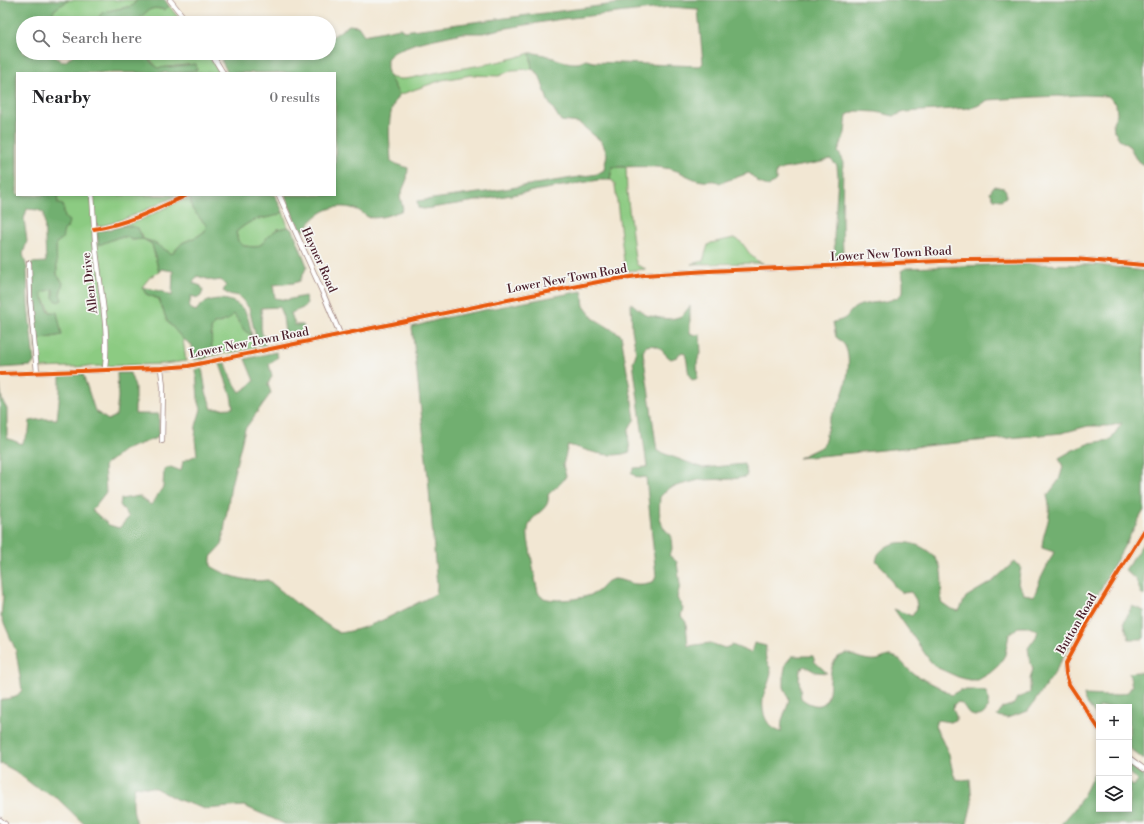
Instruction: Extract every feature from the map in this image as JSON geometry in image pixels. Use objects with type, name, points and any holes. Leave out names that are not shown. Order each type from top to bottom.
[{"type":"street","points":[[170,0],[183,16]]},
{"type":"street","points":[[216,60],[223,72]]},
{"type":"street","name":"Allen Drive","points":[[92,196],[94,229],[107,352],[104,369]]},
{"type":"street","points":[[94,229],[112,226],[139,217],[185,196]]},
{"type":"street","name":"Hayner Road","points":[[279,196],[324,294],[340,334]]},
{"type":"street","name":"Lower New Town Road","points":[[0,374],[161,368],[190,365],[532,294],[652,274],[716,270],[1015,259],[1075,259],[1144,265]]},
{"type":"street","points":[[29,263],[30,299],[37,372]]},
{"type":"street","points":[[161,368],[163,388],[162,441]]},
{"type":"street","name":"Button Road","points":[[1096,724],[1069,684],[1066,674],[1066,664],[1084,629],[1144,531]]},
{"type":"street","points":[[1132,760],[1144,769]]},
{"type":"street","points":[[0,820],[5,824]]},
{"type":"green space","points":[[0,0],[69,0],[55,9],[50,16],[16,16],[16,60],[59,60],[62,62],[67,60],[149,60],[158,68],[196,64],[197,70],[182,72],[16,72],[16,196],[57,196],[58,204],[63,205],[65,218],[69,221],[67,228],[64,230],[62,239],[56,243],[57,275],[63,283],[60,294],[62,300],[58,302],[53,298],[53,289],[41,293],[49,312],[57,312],[62,335],[36,340],[32,303],[31,263],[46,262],[44,213],[38,210],[27,209],[24,219],[27,241],[23,254],[27,268],[28,304],[34,362],[31,366],[0,368]]},
{"type":"green space","points":[[69,0],[137,0],[132,6],[103,12],[100,16],[50,16],[55,9]]},
{"type":"green space","points":[[137,0],[165,0],[169,6],[164,10],[155,8],[148,10],[143,16],[100,16],[103,12],[132,6]]},
{"type":"green space","points":[[1144,0],[1144,165],[1136,159],[1130,147],[1120,140],[1114,131],[1113,122],[1117,114],[1116,104],[1108,96],[1084,95],[988,100],[977,106],[969,108],[905,112],[894,116],[876,112],[856,111],[847,115],[845,133],[838,152],[843,162],[843,255],[839,259],[835,259],[834,237],[838,176],[837,166],[830,159],[822,162],[782,169],[776,172],[776,180],[769,187],[758,182],[749,173],[720,183],[692,178],[668,168],[612,167],[610,180],[599,180],[446,206],[424,209],[418,208],[417,201],[486,192],[597,174],[604,170],[607,154],[602,142],[579,123],[561,121],[548,101],[539,74],[532,69],[530,53],[542,54],[571,63],[578,63],[586,60],[593,62],[700,66],[703,63],[698,9],[671,7],[562,19],[483,33],[462,33],[416,43],[393,52],[387,59],[387,68],[389,76],[399,95],[392,110],[389,127],[391,162],[408,168],[407,179],[400,196],[403,209],[385,216],[372,218],[368,217],[359,210],[347,207],[332,208],[313,219],[303,232],[295,220],[285,196],[336,196],[336,72],[227,72],[221,60],[336,60],[336,34],[349,25],[358,26],[364,35],[400,28],[404,31],[638,1]]},
{"type":"green space","points":[[169,6],[177,16],[143,16],[148,10],[151,9],[155,8],[164,10]]},
{"type":"green space","points":[[530,53],[532,69],[512,70],[499,76],[471,75],[442,80],[399,95],[389,76],[396,79],[408,79],[494,63]]},
{"type":"green space","points":[[151,60],[212,60],[219,72],[182,72],[197,70],[196,64],[158,68]]},
{"type":"green space","points":[[612,167],[626,167],[627,192],[635,259],[637,265],[646,269],[616,272],[622,268],[624,261],[615,185],[613,181],[610,180]]},
{"type":"green space","points":[[994,186],[1004,188],[1006,191],[1006,197],[1001,200],[994,199],[990,192]]},
{"type":"green space","points":[[57,196],[176,196],[128,217],[97,227],[99,244],[119,237],[127,237],[132,240],[143,239],[142,234],[130,226],[122,225],[140,220],[190,196],[192,209],[206,225],[205,231],[182,243],[172,254],[153,242],[145,240],[152,244],[159,272],[150,277],[142,287],[146,294],[159,299],[167,321],[183,339],[186,361],[164,364],[39,368],[36,340],[62,335],[41,293],[53,289],[60,294],[63,283],[57,275],[56,243],[65,218],[63,206],[58,204]]},
{"type":"green space","points":[[190,196],[275,196],[283,212],[252,221],[236,232],[238,241],[244,246],[255,247],[262,244],[269,235],[278,229],[288,227],[293,230],[307,266],[300,281],[273,285],[275,298],[286,300],[305,296],[307,303],[303,308],[291,313],[295,325],[303,325],[306,335],[297,336],[285,333],[283,317],[279,307],[261,308],[261,331],[266,338],[265,345],[258,346],[249,308],[239,296],[228,294],[223,291],[226,286],[221,280],[214,281],[197,276],[193,283],[201,286],[203,291],[201,296],[198,298],[191,296],[189,308],[196,311],[205,302],[218,299],[232,301],[238,304],[245,312],[252,336],[244,330],[234,314],[228,320],[214,324],[211,329],[212,353],[210,356],[204,359],[193,359],[192,345],[183,339],[167,321],[159,299],[146,294],[142,287],[161,291],[172,296],[173,271],[161,269],[159,272],[152,244],[143,239],[153,242],[172,254],[182,243],[205,231],[206,225],[192,209]]},
{"type":"green space","points":[[283,212],[288,227],[278,229],[269,235],[262,244],[255,247],[244,246],[238,241],[236,232],[246,224]]},
{"type":"green space","points":[[130,226],[138,228],[143,239],[132,240],[127,237],[119,237],[99,245],[97,231]]},
{"type":"green space","points":[[734,238],[742,243],[754,258],[763,263],[691,264],[703,261],[708,245],[711,243]]},
{"type":"green space","points":[[1017,264],[1097,265],[1144,271],[1144,510],[1054,674],[1028,711],[1007,718],[997,716],[1002,708],[1014,704],[1017,698],[1030,693],[1030,679],[1033,669],[1028,648],[1036,637],[1038,631],[1029,627],[1018,627],[1009,635],[1005,655],[999,665],[990,673],[978,680],[969,680],[958,677],[938,668],[930,661],[894,609],[912,616],[917,608],[916,600],[911,592],[903,593],[895,587],[885,570],[876,561],[878,555],[886,547],[902,542],[919,546],[933,555],[938,562],[941,571],[941,602],[951,609],[959,611],[966,597],[993,581],[1014,562],[1021,567],[1018,584],[1024,594],[1034,596],[1054,552],[1042,548],[1049,517],[1049,504],[1047,496],[1059,480],[1063,467],[1059,458],[1090,443],[1110,440],[1122,423],[1110,426],[1088,426],[1062,433],[798,458],[823,446],[829,422],[839,403],[844,389],[848,373],[848,356],[843,343],[836,337],[833,322],[845,318],[856,307],[861,305],[891,300],[898,297],[903,292],[903,278],[901,271],[906,268]]},
{"type":"green space","points":[[582,291],[584,306],[593,318],[621,335],[635,419],[629,431],[630,452],[606,455],[568,445],[563,465],[566,476],[548,495],[548,501],[544,509],[532,519],[528,530],[528,539],[534,574],[540,595],[547,599],[554,600],[579,598],[593,594],[607,582],[615,579],[637,584],[644,584],[654,581],[656,576],[646,477],[638,478],[631,473],[634,468],[647,467],[633,362],[636,354],[632,329],[631,303],[646,315],[671,319],[682,316],[690,306],[690,333],[695,335],[700,334],[701,354],[697,363],[697,379],[692,380],[690,377],[687,359],[684,352],[671,359],[658,347],[651,345],[646,346],[643,352],[657,451],[703,468],[744,464],[747,473],[746,477],[699,480],[669,488],[660,497],[660,518],[664,527],[671,535],[672,549],[669,555],[677,562],[680,585],[677,598],[683,608],[681,616],[686,622],[688,646],[710,643],[725,648],[732,645],[751,653],[754,643],[766,646],[766,660],[771,670],[770,679],[764,694],[763,712],[771,726],[781,732],[782,720],[789,699],[784,687],[784,673],[786,663],[792,656],[813,656],[815,662],[827,673],[816,672],[804,666],[800,670],[799,678],[801,698],[808,703],[816,705],[823,704],[826,701],[829,691],[832,666],[838,657],[847,653],[869,660],[877,660],[890,656],[895,657],[914,674],[943,689],[951,695],[960,690],[986,692],[988,704],[986,712],[983,714],[975,716],[970,714],[959,702],[954,704],[953,709],[956,720],[950,722],[937,720],[935,726],[949,754],[953,773],[956,779],[970,779],[972,803],[967,824],[285,824],[244,806],[205,809],[176,799],[155,788],[135,786],[133,805],[137,824],[84,824],[57,798],[34,786],[15,771],[2,764],[0,765],[0,700],[16,697],[22,690],[16,651],[1,616],[3,597],[0,566],[0,385],[2,400],[7,409],[7,438],[22,444],[29,431],[30,421],[57,419],[60,375],[83,374],[95,411],[108,420],[116,416],[118,397],[117,373],[130,373],[135,387],[135,414],[159,414],[159,437],[124,450],[104,466],[106,492],[92,510],[109,525],[119,528],[129,517],[120,505],[121,499],[139,496],[151,505],[163,487],[164,469],[171,467],[181,471],[183,461],[197,455],[195,439],[196,426],[201,409],[198,399],[196,370],[202,368],[206,392],[212,409],[233,408],[231,395],[220,364],[226,363],[231,378],[240,392],[254,381],[245,359],[276,352],[278,357],[269,364],[272,376],[268,384],[271,393],[245,429],[231,485],[222,545],[211,557],[211,566],[224,573],[245,580],[268,580],[302,608],[339,633],[352,631],[376,623],[436,594],[437,586],[428,477],[412,327],[448,317]]},
{"type":"green space","points":[[234,314],[244,330],[252,336],[255,348],[210,356],[212,353],[211,329],[214,324],[223,322]]},
{"type":"green space","points":[[1144,542],[1144,596],[1141,593],[1136,580],[1125,570]]},
{"type":"green space","points":[[1132,606],[1144,611],[1143,639],[1129,639],[1124,622]]},
{"type":"green space","points":[[1129,673],[1144,673],[1144,760],[1132,750],[1132,704],[1096,704],[1096,715],[1085,701],[1084,695],[1111,696],[1128,692],[1132,686]]},
{"type":"green space","points":[[1132,765],[1144,773],[1144,824],[1061,824],[1080,800],[1094,773],[1096,773],[1096,812],[1132,812],[1132,785],[1138,782],[1132,776]]},
{"type":"cycle path","points":[[94,229],[130,220],[185,196]]},
{"type":"cycle path","points":[[0,374],[188,366],[532,295],[603,281],[644,275],[964,260],[1075,259],[1144,265]]},
{"type":"cycle path","points":[[1096,724],[1069,684],[1065,664],[1084,629],[1144,531]]}]
